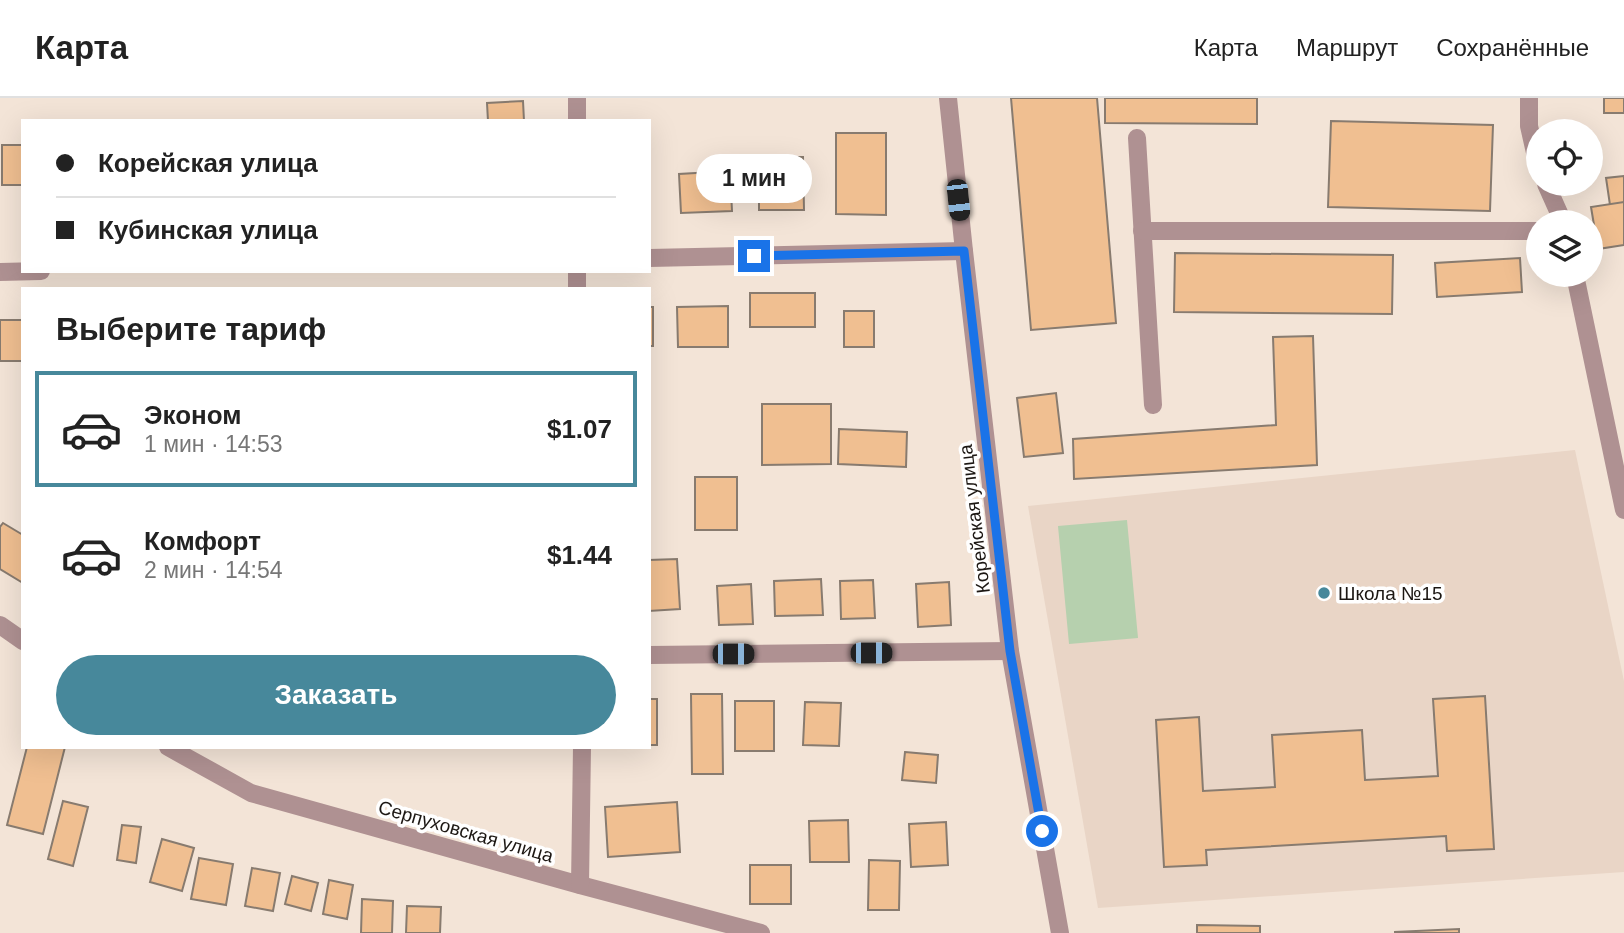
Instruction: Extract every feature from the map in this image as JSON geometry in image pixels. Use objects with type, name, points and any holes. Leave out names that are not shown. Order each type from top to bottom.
[{"type":"street","points":[[577,98],[577,119]]},
{"type":"street","name":"Корейская улица","points":[[948,98],[1010,651],[1060,933]]},
{"type":"street","points":[[1529,119],[1530,98]]},
{"type":"street","points":[[1136,138],[1153,405]]},
{"type":"street","points":[[1142,231],[1526,230]]},
{"type":"street","points":[[651,258],[964,251]]},
{"type":"street","points":[[0,272],[21,271]]},
{"type":"street","points":[[1578,287],[1624,510]]},
{"type":"street","points":[[0,625],[21,640]]},
{"type":"street","points":[[651,655],[1010,651]]},
{"type":"street","name":"Серпуховская улица","points":[[172,749],[251,793],[761,933]]},
{"type":"street","points":[[580,885],[582,749]]},
{"type":"shaded area","name":"Школа №15","points":[[1575,450],[1624,681],[1624,872],[1098,908],[1028,506]]},
{"type":"green space","points":[[1127,520],[1138,638],[1069,644],[1058,526]]},
{"type":"building","points":[[1011,98],[1097,98],[1116,323],[1031,330]]},
{"type":"building","points":[[1105,98],[1257,98],[1257,124],[1105,123]]},
{"type":"building","points":[[1604,98],[1624,98],[1624,113],[1604,113]]},
{"type":"building","points":[[523,101],[524,119],[488,119],[487,103]]},
{"type":"building","points":[[1331,121],[1493,125],[1490,211],[1328,207]]},
{"type":"building","points":[[836,133],[886,133],[886,215],[836,214]]},
{"type":"building","points":[[2,145],[21,145],[21,185],[2,185]]},
{"type":"building","points":[[759,157],[803,157],[804,210],[759,210]]},
{"type":"building","points":[[730,171],[732,211],[681,213],[679,174]]},
{"type":"building","points":[[1624,176],[1624,203],[1610,205],[1606,178]]},
{"type":"building","points":[[1624,202],[1624,245],[1603,248],[1603,210],[1592,210],[1591,207]]},
{"type":"building","points":[[1175,253],[1393,255],[1392,314],[1174,312]]},
{"type":"building","points":[[1520,258],[1522,292],[1437,297],[1435,263]]},
{"type":"building","points":[[750,293],[815,293],[815,327],[750,327]]},
{"type":"building","points":[[728,306],[728,347],[678,347],[677,307]]},
{"type":"building","points":[[651,307],[653,307],[651,346]]},
{"type":"building","points":[[844,311],[874,311],[874,347],[844,347]]},
{"type":"building","points":[[0,320],[21,320],[21,361],[0,361]]},
{"type":"building","points":[[1313,336],[1317,465],[1074,479],[1073,439],[1276,425],[1273,337]]},
{"type":"building","points":[[1056,393],[1063,453],[1024,457],[1017,398]]},
{"type":"building","points":[[762,404],[831,404],[831,464],[762,465]]},
{"type":"building","points":[[839,429],[907,432],[906,467],[838,464]]},
{"type":"building","points":[[695,477],[737,477],[737,530],[695,530]]},
{"type":"building","points":[[3,523],[21,534],[21,582],[0,569],[0,527]]},
{"type":"building","points":[[677,559],[680,609],[651,611],[651,560]]},
{"type":"building","points":[[821,579],[823,615],[775,616],[774,581]]},
{"type":"building","points":[[873,580],[875,618],[841,619],[840,581]]},
{"type":"building","points":[[949,582],[951,625],[918,627],[916,584]]},
{"type":"building","points":[[751,584],[753,624],[719,625],[717,586]]},
{"type":"building","points":[[691,694],[722,694],[723,774],[692,774]]},
{"type":"building","points":[[1485,696],[1494,849],[1447,851],[1446,836],[1206,850],[1207,865],[1164,867],[1156,720],[1199,717],[1203,791],[1275,787],[1272,735],[1362,730],[1365,780],[1438,776],[1433,699]]},
{"type":"building","points":[[651,699],[657,699],[657,745],[651,745]]},
{"type":"building","points":[[735,701],[774,701],[774,751],[735,751]]},
{"type":"building","points":[[805,702],[841,703],[839,746],[803,745]]},
{"type":"building","points":[[26,749],[64,749],[43,834],[7,825]]},
{"type":"building","points":[[905,752],[938,755],[936,783],[902,780]]},
{"type":"building","points":[[63,801],[88,807],[73,866],[48,859]]},
{"type":"building","points":[[677,802],[680,852],[608,857],[605,807]]},
{"type":"building","points":[[848,820],[849,862],[810,862],[809,821]]},
{"type":"building","points":[[946,822],[948,865],[911,867],[909,824]]},
{"type":"building","points":[[122,825],[141,827],[136,863],[117,860]]},
{"type":"building","points":[[162,839],[194,848],[182,891],[150,882]]},
{"type":"building","points":[[199,858],[233,864],[226,905],[191,899]]},
{"type":"building","points":[[869,860],[900,861],[899,910],[868,910]]},
{"type":"building","points":[[750,865],[791,865],[791,904],[750,904]]},
{"type":"building","points":[[252,868],[280,873],[273,911],[245,906]]},
{"type":"building","points":[[292,876],[318,883],[311,911],[285,904]]},
{"type":"building","points":[[329,880],[353,885],[347,919],[323,914]]},
{"type":"building","points":[[362,899],[393,901],[392,933],[361,933]]},
{"type":"building","points":[[407,906],[441,907],[440,933],[406,933]]},
{"type":"building","points":[[1197,925],[1260,926],[1260,933],[1197,933]]},
{"type":"building","points":[[1459,929],[1459,933],[1395,933],[1395,932]]},
{"type":"place","name":"Школа №15","points":[[1324,593]]},
{"type":"route","points":[[754,256],[964,251],[1010,651],[1042,831]]}]
